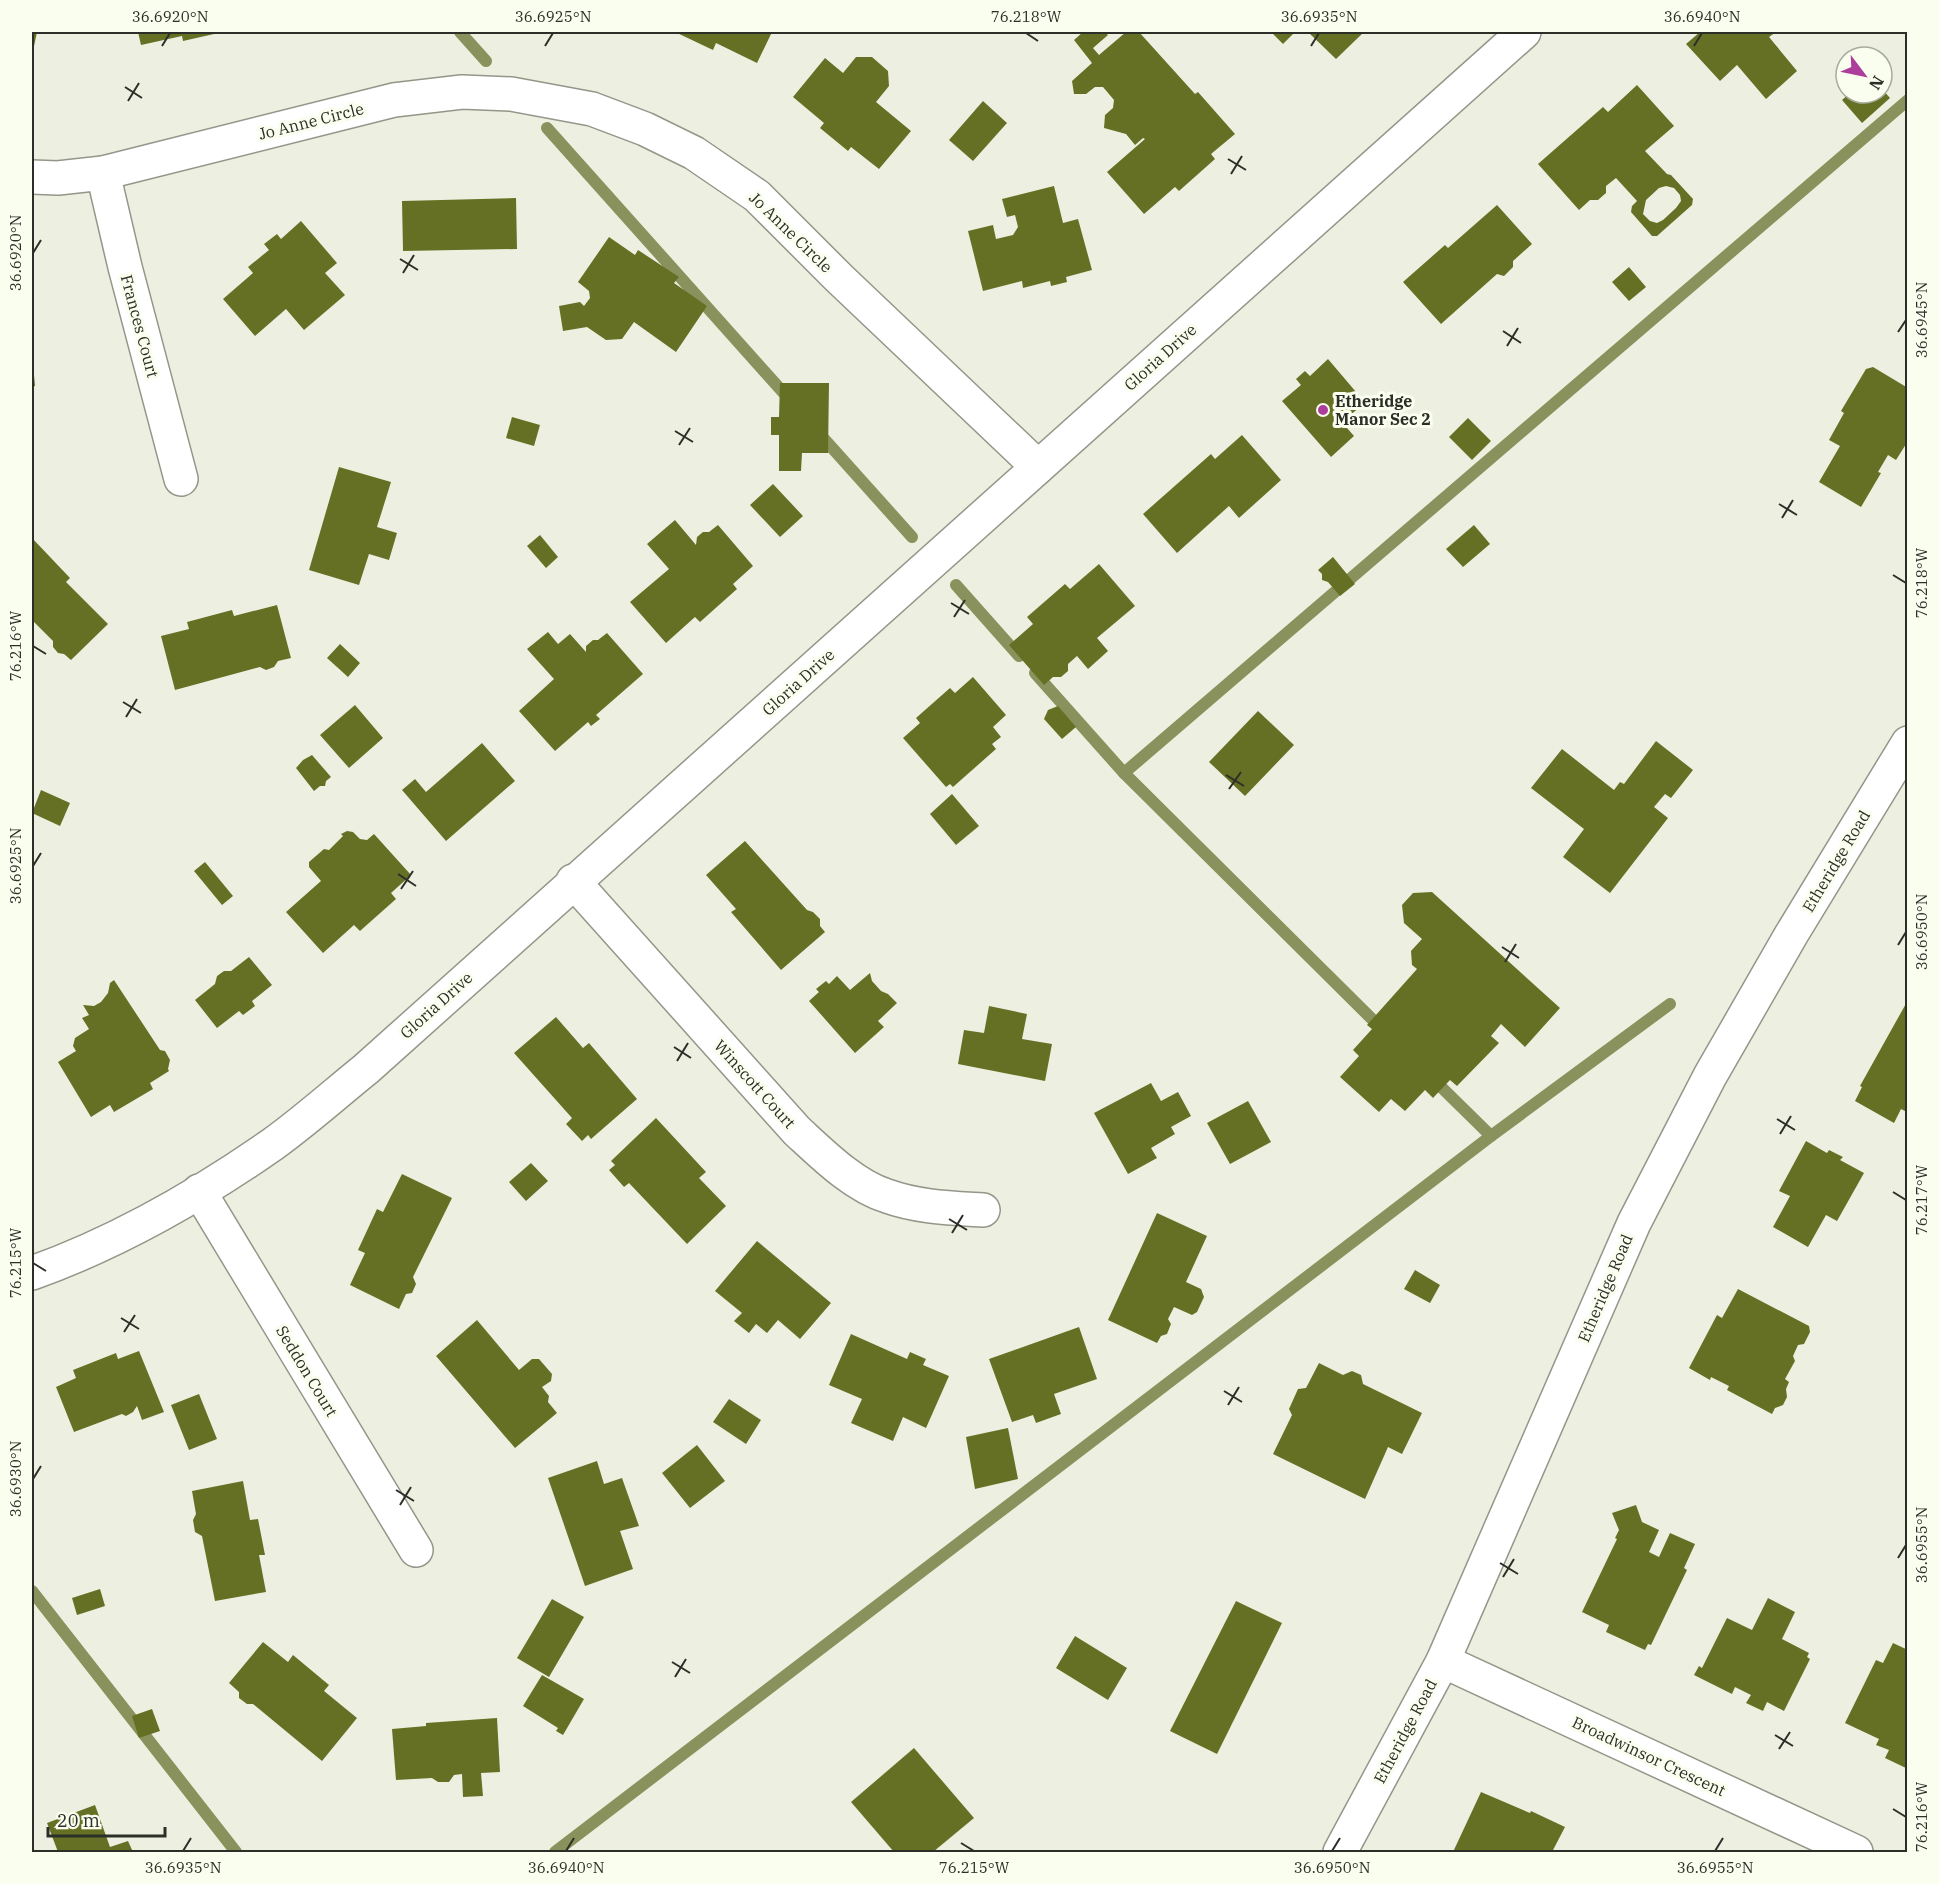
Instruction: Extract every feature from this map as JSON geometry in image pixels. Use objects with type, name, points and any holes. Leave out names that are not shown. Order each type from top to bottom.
[{"type":"street","name":"Gloria Drive","points":[[32,1273],[133,1229],[199,1191],[274,1143],[366,1069],[573,881],[976,524],[1524,32]]},
{"type":"street","name":"Jo Anne Circle","points":[[32,177],[58,178],[103,173],[405,99],[462,92],[511,94],[592,109],[645,129],[694,153],[757,196],[839,278],[1038,467]]},
{"type":"street","name":"Frances Court","points":[[103,173],[125,267],[181,479]]},
{"type":"street","name":"Etheridge Road","points":[[1340,1852],[1443,1661],[1634,1223],[1710,1076],[1785,945],[1908,743]]},
{"type":"street","name":"Winscott Court","points":[[573,881],[797,1131],[823,1154],[867,1188],[887,1197],[931,1206],[983,1210]]},
{"type":"street","name":"Seddon Court","points":[[199,1191],[416,1550]]},
{"type":"street","name":"Broadwinsor Crescent","points":[[1443,1661],[1856,1852]]},
{"type":"building","points":[[32,32],[37,32],[33,51],[32,51]]},
{"type":"building","points":[[138,32],[223,32],[183,41],[182,36],[141,45]]},
{"type":"building","points":[[675,32],[772,32],[757,63],[716,43],[713,50]]},
{"type":"building","points":[[1083,32],[1105,32],[1108,35],[1093,48],[1099,55],[1126,32],[1139,32],[1195,94],[1198,92],[1235,134],[1211,154],[1215,159],[1179,191],[1175,187],[1144,214],[1107,172],[1145,139],[1143,138],[1135,145],[1126,134],[1104,128],[1105,115],[1113,108],[1114,100],[1103,87],[1095,87],[1086,94],[1074,94],[1072,81],[1092,63],[1074,40]]},
{"type":"building","points":[[1271,32],[1295,32],[1283,44]]},
{"type":"building","points":[[1308,32],[1364,32],[1336,59]]},
{"type":"building","points":[[1700,32],[1776,32],[1769,37],[1797,71],[1766,99],[1737,65],[1720,81],[1686,44]]},
{"type":"building","points":[[856,57],[872,57],[888,71],[889,86],[876,102],[911,131],[879,169],[851,147],[848,151],[820,128],[824,123],[793,97],[825,58],[843,73]]},
{"type":"building","points":[[1637,85],[1674,126],[1645,151],[1693,199],[1692,205],[1657,236],[1652,236],[1631,212],[1632,206],[1637,201],[1616,178],[1606,186],[1606,193],[1598,200],[1590,200],[1579,210],[1538,164],[1603,107],[1608,112]],"holes":[[[1666,186],[1674,188],[1680,195],[1681,201],[1676,208],[1663,220],[1657,223],[1650,221],[1643,214],[1646,200],[1659,188]]]},
{"type":"building","points":[[983,101],[1007,123],[973,161],[949,140]]},
{"type":"building","points":[[1846,105],[1882,105],[1862,123]]},
{"type":"building","points":[[1054,186],[1063,223],[1078,219],[1092,270],[1066,277],[1067,282],[1051,286],[1050,281],[1023,288],[1022,281],[983,291],[968,231],[993,225],[996,239],[1013,235],[1018,227],[1015,215],[1007,217],[1002,199]]},
{"type":"building","points":[[516,198],[517,249],[403,251],[402,201]]},
{"type":"building","points":[[1497,205],[1532,244],[1513,261],[1513,267],[1504,276],[1497,274],[1441,324],[1403,282],[1445,245],[1448,248]]},
{"type":"building","points":[[301,221],[337,263],[325,273],[345,295],[304,330],[286,309],[255,336],[223,299],[253,273],[248,267],[269,250],[264,244],[277,234],[281,239]]},
{"type":"building","points":[[609,237],[635,255],[638,250],[679,277],[674,283],[707,306],[676,352],[634,322],[622,339],[606,340],[587,327],[563,331],[559,306],[580,302],[584,306],[590,298],[589,291],[578,282]]},
{"type":"building","points":[[1629,267],[1646,287],[1629,301],[1612,282]]},
{"type":"building","name":"Etheridge Manor Sec 2","points":[[1328,359],[1362,399],[1359,402],[1362,405],[1347,418],[1345,415],[1340,420],[1354,436],[1331,457],[1282,401],[1301,385],[1296,379],[1305,371],[1310,376]]},
{"type":"building","points":[[32,364],[35,386],[32,387]]},
{"type":"building","points":[[1873,367],[1908,388],[1908,441],[1896,460],[1888,455],[1878,472],[1881,473],[1861,507],[1819,482],[1840,446],[1829,440],[1844,413],[1841,411],[1866,369]]},
{"type":"building","points":[[780,383],[829,383],[828,453],[802,453],[801,471],[779,471],[779,435],[771,435],[771,417],[779,417]]},
{"type":"building","points":[[512,417],[540,425],[534,446],[506,438]]},
{"type":"building","points":[[1468,418],[1491,441],[1472,460],[1449,437]]},
{"type":"building","points":[[1242,435],[1281,480],[1239,518],[1229,506],[1177,553],[1143,514],[1211,454],[1215,459]]},
{"type":"building","points":[[339,467],[391,482],[377,527],[397,533],[389,560],[369,554],[359,585],[309,570]]},
{"type":"building","points":[[773,484],[803,516],[780,537],[750,505]]},
{"type":"building","points":[[675,520],[696,545],[697,537],[718,525],[753,566],[733,584],[737,589],[700,622],[695,617],[666,643],[630,602],[669,569],[647,544]]},
{"type":"building","points":[[1474,525],[1490,544],[1463,567],[1446,549]]},
{"type":"building","points":[[540,535],[558,557],[546,568],[527,546]]},
{"type":"building","points":[[32,538],[70,578],[66,582],[108,624],[71,660],[64,654],[58,653],[53,647],[53,641],[32,620]]},
{"type":"building","points":[[1333,557],[1355,584],[1340,596],[1328,582],[1322,580],[1322,574],[1318,570]]},
{"type":"building","points":[[1099,564],[1135,606],[1097,638],[1108,651],[1088,669],[1077,656],[1068,664],[1068,671],[1061,677],[1053,677],[1044,685],[1009,645],[1033,624],[1027,617],[1065,584],[1070,589]]},
{"type":"building","points":[[277,605],[291,658],[278,661],[274,667],[266,670],[260,667],[175,690],[161,636],[189,629],[187,622],[232,610],[234,616]]},
{"type":"building","points":[[548,632],[558,644],[570,634],[586,652],[586,646],[607,633],[643,674],[596,715],[600,719],[591,726],[588,722],[555,751],[519,711],[554,679],[527,649]]},
{"type":"building","points":[[340,644],[360,663],[348,677],[327,658]]},
{"type":"building","points":[[973,677],[1006,715],[993,727],[1001,737],[992,744],[996,749],[953,787],[950,784],[946,787],[903,738],[920,723],[916,718],[950,688],[955,693]]},
{"type":"building","points":[[355,705],[383,738],[349,768],[320,735]]},
{"type":"building","points":[[1058,706],[1076,727],[1062,739],[1044,719],[1048,710]]},
{"type":"building","points":[[1258,711],[1294,745],[1245,796],[1209,762]]},
{"type":"building","points":[[1656,741],[1693,770],[1671,798],[1665,794],[1654,807],[1668,818],[1610,893],[1563,857],[1584,829],[1531,788],[1562,749],[1614,790],[1620,782],[1624,784]]},
{"type":"building","points":[[482,743],[515,781],[446,841],[402,790],[415,779],[426,792]]},
{"type":"building","points":[[312,755],[331,777],[326,781],[325,786],[320,786],[314,791],[296,768]]},
{"type":"building","points":[[41,790],[70,803],[60,826],[32,813]]},
{"type":"building","points":[[952,794],[979,826],[956,845],[930,814]]},
{"type":"building","points":[[347,831],[353,832],[360,839],[367,840],[374,834],[411,875],[391,893],[396,899],[360,931],[354,925],[323,953],[286,912],[321,881],[309,867],[309,862],[324,849],[329,850],[343,836],[341,834]]},
{"type":"building","points":[[745,841],[807,910],[820,919],[820,926],[825,932],[781,970],[731,912],[736,909],[706,875]]},
{"type":"building","points":[[205,862],[233,896],[222,905],[194,871]]},
{"type":"building","points":[[1432,892],[1560,1008],[1525,1047],[1501,1024],[1491,1036],[1499,1043],[1457,1086],[1450,1080],[1433,1098],[1425,1090],[1405,1111],[1391,1099],[1379,1112],[1340,1077],[1359,1056],[1353,1050],[1372,1029],[1367,1025],[1417,969],[1412,965],[1411,951],[1422,939],[1404,923],[1402,905],[1413,893]]},
{"type":"building","points":[[249,957],[272,985],[252,1001],[255,1006],[243,1015],[239,1011],[217,1028],[195,1000],[215,984],[217,976],[224,971],[231,971]]},
{"type":"building","points":[[870,973],[872,981],[881,991],[897,1003],[878,1021],[884,1027],[855,1053],[809,1001],[819,992],[816,989],[826,981],[829,984],[837,976],[850,990]]},
{"type":"building","points":[[114,980],[160,1050],[165,1051],[170,1060],[169,1071],[150,1083],[153,1089],[114,1112],[110,1105],[91,1117],[58,1062],[76,1051],[73,1046],[75,1038],[89,1029],[82,1018],[89,1015],[83,1005],[94,1006],[101,1002],[108,993],[110,983]]},
{"type":"building","points":[[1908,1000],[1908,1106],[1905,1111],[1901,1109],[1894,1123],[1855,1101],[1862,1087],[1860,1086]]},
{"type":"building","points":[[989,1006],[1027,1014],[1022,1039],[1052,1044],[1045,1081],[958,1064],[964,1030],[984,1033]]},
{"type":"building","points":[[556,1017],[583,1048],[589,1043],[637,1099],[591,1139],[588,1135],[582,1141],[566,1124],[572,1118],[514,1053]]},
{"type":"building","points":[[1151,1083],[1161,1101],[1178,1092],[1191,1116],[1171,1127],[1175,1134],[1151,1148],[1157,1158],[1128,1174],[1094,1113]]},
{"type":"building","points":[[1248,1101],[1271,1142],[1230,1164],[1207,1123]]},
{"type":"building","points":[[656,1118],[706,1172],[699,1178],[726,1206],[687,1244],[629,1183],[624,1187],[609,1170],[615,1165],[611,1161]]},
{"type":"building","points":[[1806,1141],[1827,1153],[1829,1150],[1843,1157],[1840,1160],[1864,1173],[1837,1221],[1826,1215],[1808,1247],[1773,1227],[1790,1196],[1779,1191]]},
{"type":"building","points":[[531,1163],[548,1181],[526,1201],[509,1182]]},
{"type":"building","points":[[402,1174],[452,1198],[413,1277],[416,1284],[412,1293],[406,1294],[399,1309],[350,1285],[365,1253],[358,1250],[377,1209],[383,1212]]},
{"type":"building","points":[[1157,1213],[1207,1236],[1186,1282],[1201,1289],[1204,1297],[1197,1312],[1192,1315],[1174,1307],[1168,1319],[1171,1324],[1167,1334],[1161,1336],[1157,1343],[1108,1320]]},
{"type":"building","points":[[757,1241],[831,1303],[800,1339],[778,1320],[767,1333],[756,1324],[749,1333],[734,1321],[742,1313],[715,1291]]},
{"type":"building","points":[[1415,1270],[1440,1285],[1430,1303],[1404,1289]]},
{"type":"building","points":[[1738,1289],[1809,1326],[1810,1332],[1804,1344],[1798,1345],[1793,1356],[1795,1361],[1785,1379],[1789,1382],[1786,1389],[1787,1397],[1783,1405],[1775,1408],[1772,1414],[1727,1390],[1729,1386],[1711,1377],[1710,1380],[1689,1368],[1717,1315],[1722,1318]]},
{"type":"building","points":[[477,1320],[519,1370],[532,1359],[539,1359],[552,1374],[551,1381],[542,1387],[549,1396],[548,1402],[557,1413],[515,1448],[436,1356]]},
{"type":"building","points":[[1079,1327],[1097,1379],[1054,1394],[1061,1414],[1036,1423],[1033,1415],[1012,1422],[989,1359]]},
{"type":"building","points":[[851,1334],[907,1359],[910,1352],[926,1359],[923,1365],[949,1376],[926,1428],[903,1417],[893,1441],[851,1423],[862,1399],[829,1385]]},
{"type":"building","points":[[139,1351],[164,1412],[142,1420],[137,1406],[126,1416],[122,1414],[74,1432],[56,1387],[76,1378],[73,1370],[116,1353],[118,1359]]},
{"type":"building","points":[[1319,1363],[1343,1375],[1352,1371],[1361,1375],[1363,1384],[1422,1413],[1402,1454],[1388,1447],[1365,1499],[1273,1454],[1292,1415],[1289,1409],[1298,1389],[1306,1388]]},
{"type":"building","points":[[199,1394],[217,1439],[189,1450],[171,1405]]},
{"type":"building","points":[[729,1399],[761,1420],[746,1444],[713,1422]]},
{"type":"building","points":[[1008,1428],[1018,1479],[975,1489],[966,1437]]},
{"type":"building","points":[[697,1445],[725,1481],[690,1508],[662,1473]]},
{"type":"building","points":[[597,1461],[604,1484],[622,1478],[639,1526],[620,1531],[633,1569],[585,1586],[548,1478]]},
{"type":"building","points":[[243,1481],[250,1520],[258,1519],[265,1555],[259,1555],[266,1592],[215,1601],[202,1536],[195,1532],[193,1520],[196,1514],[192,1491]]},
{"type":"building","points":[[1636,1505],[1642,1522],[1659,1530],[1649,1552],[1659,1557],[1670,1533],[1695,1544],[1684,1568],[1687,1570],[1651,1645],[1648,1644],[1645,1650],[1606,1632],[1609,1625],[1582,1612],[1617,1539],[1615,1538],[1619,1530],[1612,1513]]},
{"type":"building","points":[[100,1589],[105,1606],[77,1615],[72,1598]]},
{"type":"building","points":[[1768,1598],[1795,1612],[1782,1639],[1809,1653],[1807,1657],[1810,1659],[1784,1711],[1767,1702],[1763,1711],[1746,1703],[1751,1695],[1735,1687],[1732,1694],[1694,1675],[1699,1666],[1702,1668],[1727,1618],[1752,1630]]},
{"type":"building","points":[[552,1599],[584,1617],[549,1677],[517,1658]]},
{"type":"building","points":[[1236,1601],[1282,1623],[1217,1754],[1170,1731]]},
{"type":"building","points":[[1075,1636],[1127,1668],[1108,1700],[1056,1668]]},
{"type":"building","points":[[263,1642],[288,1662],[293,1655],[329,1685],[324,1691],[357,1718],[322,1761],[253,1704],[247,1704],[239,1698],[239,1692],[229,1683]]},
{"type":"building","points":[[1893,1643],[1908,1650],[1908,1769],[1885,1758],[1889,1750],[1876,1745],[1879,1739],[1845,1723],[1876,1660],[1883,1663]]},
{"type":"building","points":[[542,1675],[584,1699],[563,1735],[556,1731],[558,1728],[523,1706]]},
{"type":"building","points":[[152,1709],[160,1731],[139,1738],[132,1716]]},
{"type":"building","points":[[497,1718],[500,1772],[481,1773],[483,1796],[463,1797],[462,1774],[454,1775],[449,1782],[438,1782],[432,1778],[396,1780],[392,1729],[426,1726],[426,1723]]},
{"type":"building","points":[[914,1748],[974,1818],[933,1852],[894,1852],[851,1802]]},
{"type":"building","points":[[1481,1792],[1565,1827],[1552,1852],[1453,1852]]},
{"type":"building","points":[[95,1805],[110,1847],[128,1841],[133,1852],[58,1852],[47,1823]]},
{"type":"waterway","points":[[460,32],[486,61]]},
{"type":"waterway","points":[[1124,773],[1908,100]]},
{"type":"waterway","points":[[547,128],[790,400]]},
{"type":"waterway","points":[[817,431],[912,537]]},
{"type":"waterway","points":[[956,585],[1019,656]]},
{"type":"waterway","points":[[1035,673],[1124,773],[1383,1030]]},
{"type":"waterway","points":[[555,1852],[1491,1136],[1670,1004]]},
{"type":"waterway","points":[[1432,1078],[1491,1136]]},
{"type":"waterway","points":[[32,1591],[236,1852]]},
{"type":"place","name":"Etheridge Manor Sec 2","points":[[1323,410]]}]
